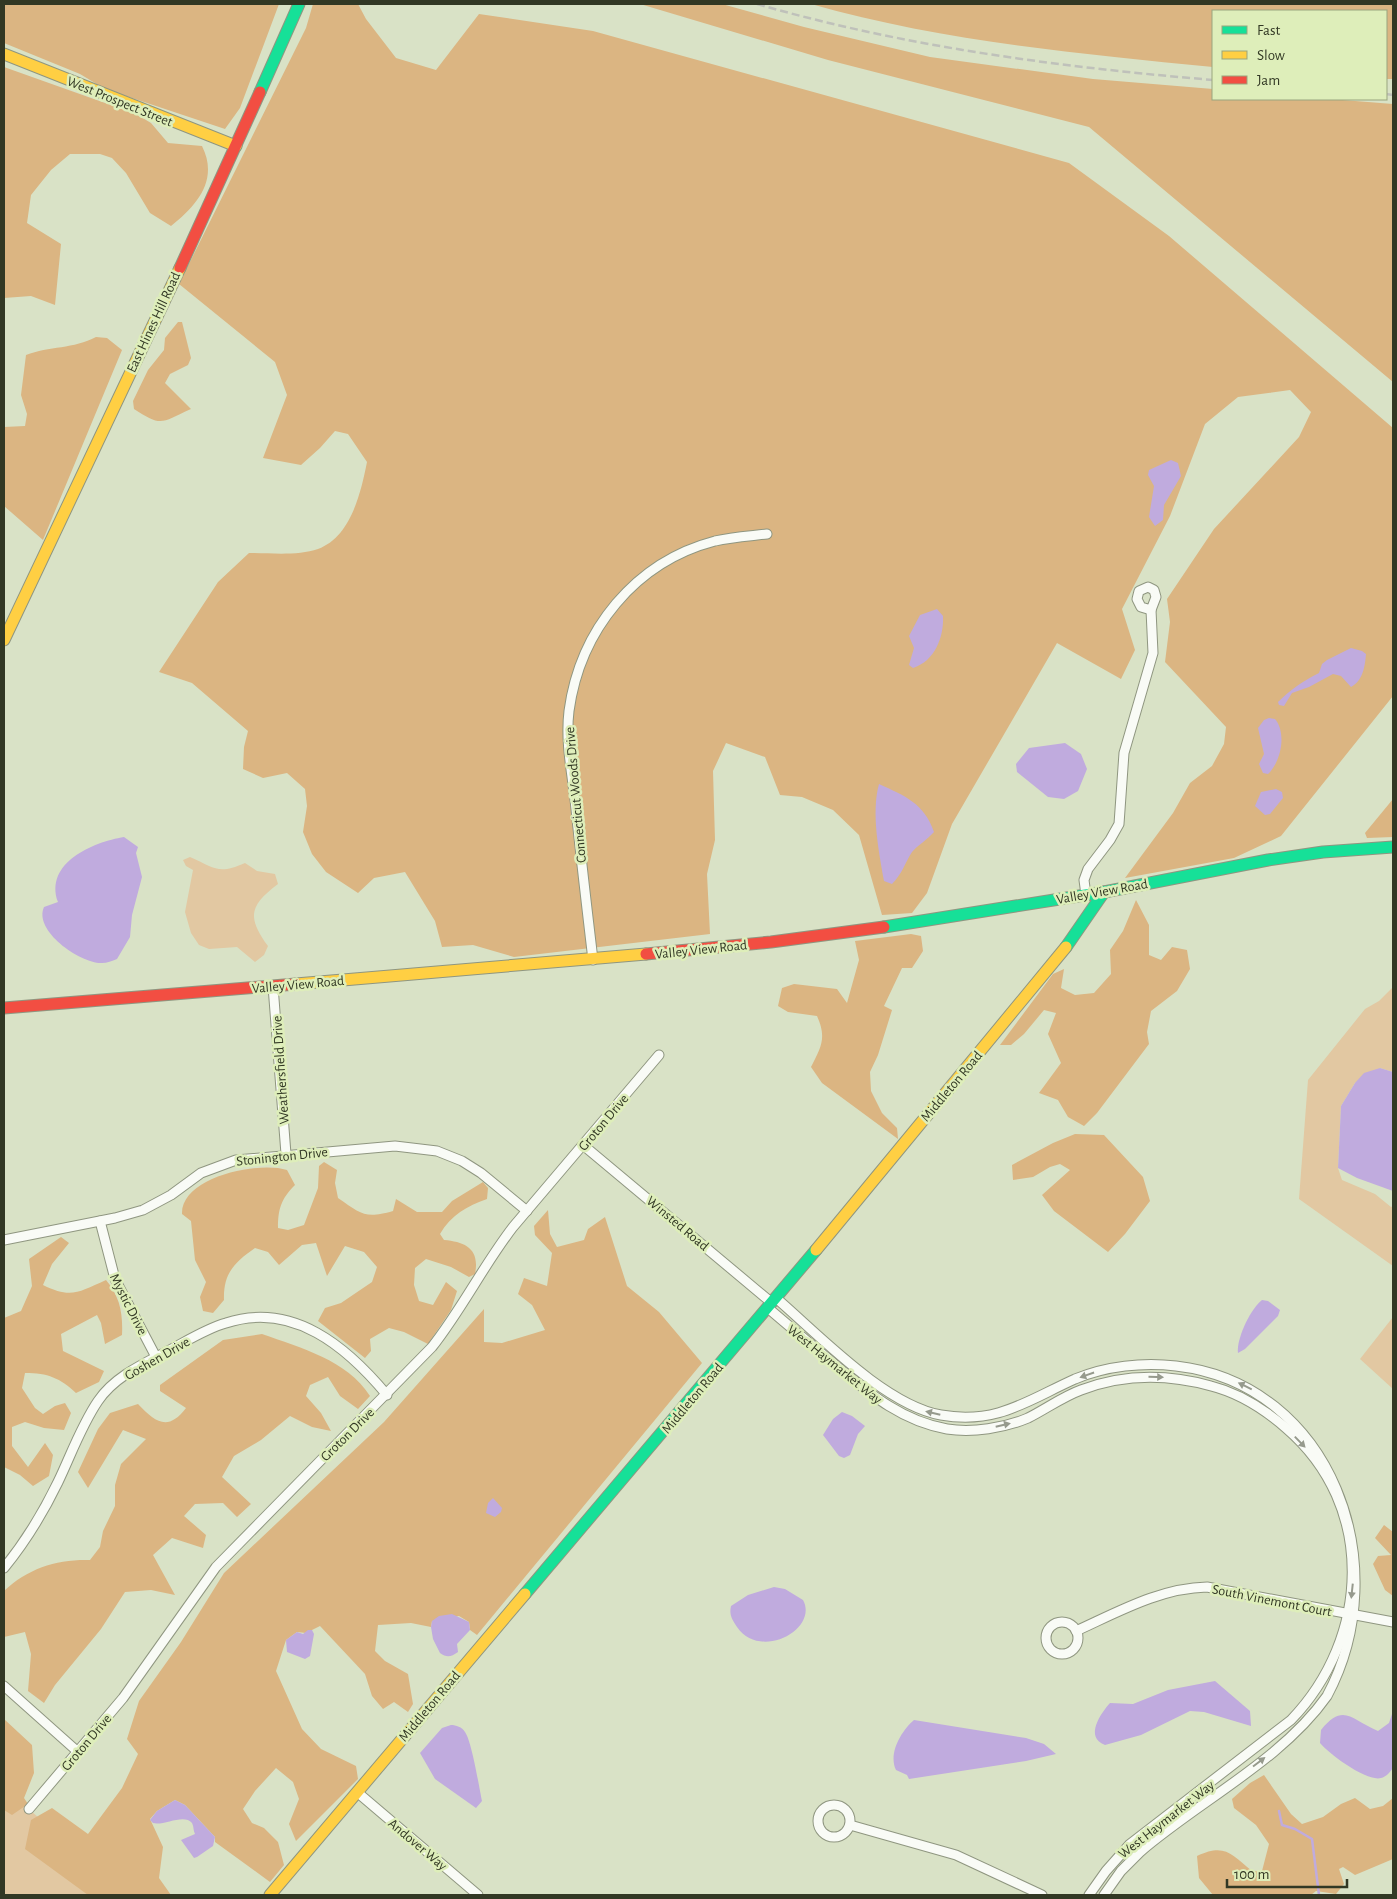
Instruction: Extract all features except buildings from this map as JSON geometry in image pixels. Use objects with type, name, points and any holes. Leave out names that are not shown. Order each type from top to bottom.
[{"type":"street","name":"East Hines Hill Road","points":[[4,640],[236,146],[299,4]]},
{"type":"street","name":"West Prospect Street","points":[[4,54],[236,146]]},
{"type":"street","name":"Connecticut Woods Drive","points":[[592,960],[569,738],[569,712],[574,683],[586,650],[615,604],[627,591],[656,568],[682,553],[715,541],[768,534]]},
{"type":"street","points":[[1086,895],[1084,880],[1088,869],[1110,840],[1119,824],[1124,753],[1153,653],[1150,610]]},
{"type":"street","name":"Valley View Road","points":[[4,1008],[592,960],[771,942],[872,929],[1086,895],[1268,860],[1323,852],[1393,847]]},
{"type":"street","name":"Middleton Road","points":[[270,1895],[772,1303],[1063,952],[1104,892]]},
{"type":"street","name":"Weathersfield Drive","points":[[273,986],[286,1154]]},
{"type":"street","name":"Groton Drive","points":[[29,1809],[123,1698],[216,1567],[387,1395],[443,1333],[495,1250],[659,1055]]},
{"type":"street","name":"Winsted Road","points":[[584,1144],[772,1303]]},
{"type":"street","name":"Stonington Drive","points":[[4,1240],[100,1221],[143,1210],[171,1195],[201,1173],[224,1163],[286,1154],[395,1146],[436,1151],[472,1166],[526,1211]]},
{"type":"street","name":"Mystic Drive","points":[[100,1221],[115,1279],[156,1356]]},
{"type":"street","name":"West Haymarket Way","points":[[772,1303],[876,1384],[905,1403],[924,1411],[957,1417],[995,1414],[1014,1409],[1093,1373],[1112,1368],[1153,1365],[1208,1372],[1244,1385],[1279,1406],[1328,1456],[1349,1494]]},
{"type":"street","name":"West Haymarket Way","points":[[772,1303],[873,1397],[905,1416],[926,1424],[949,1429],[989,1428],[1027,1418],[1080,1390],[1103,1383],[1149,1377],[1172,1377],[1229,1392],[1249,1401],[1292,1432],[1317,1462],[1343,1514],[1353,1568],[1352,1596],[1355,1615],[1344,1670],[1320,1705],[1291,1736],[1140,1852],[1123,1869],[1104,1895]]},
{"type":"street","name":"Goshen Drive","points":[[4,1568],[38,1520],[99,1399],[117,1381],[156,1356],[228,1322],[259,1318],[284,1320],[309,1327],[335,1343],[361,1365],[387,1395]]},
{"type":"street","points":[[1041,1396],[1048,1407]]},
{"type":"street","points":[[1272,1417],[1279,1406]]},
{"type":"street","name":"South Vinemont Court","points":[[1076,1631],[1162,1594],[1192,1588],[1217,1589],[1393,1622]]},
{"type":"street","name":"West Haymarket Way","points":[[1089,1895],[1106,1871],[1130,1844],[1291,1720],[1311,1697],[1334,1660],[1365,1588]]},
{"type":"street","points":[[4,1686],[78,1752]]},
{"type":"street","points":[[1229,1769],[1236,1779]]},
{"type":"street","name":"Andover Way","points":[[356,1792],[478,1895]]},
{"type":"street","points":[[850,1825],[956,1856],[1042,1895]]},
{"type":"shaded area","points":[[4,4],[279,4],[240,108],[225,129],[105,89],[80,74],[4,43]]},
{"type":"shaded area","points":[[313,4],[358,4],[366,19],[396,58],[436,70],[479,14],[593,31],[1069,163],[1169,236],[1393,428],[1393,696],[1281,836],[1234,858],[1125,878],[1173,813],[1190,783],[1212,766],[1224,744],[1226,727],[1165,662],[1170,622],[1167,599],[1214,529],[1299,437],[1311,412],[1290,390],[1238,397],[1205,424],[1170,516],[1122,609],[1135,650],[1121,679],[1057,643],[952,824],[927,893],[912,913],[882,915],[859,835],[833,810],[802,797],[780,795],[765,757],[726,743],[713,771],[715,840],[707,874],[710,934],[514,957],[473,945],[442,947],[435,921],[405,872],[374,878],[358,893],[326,872],[312,854],[303,832],[307,806],[305,789],[287,773],[263,778],[243,769],[244,747],[248,731],[192,683],[159,672],[218,582],[249,553],[302,553],[318,549],[339,535],[353,512],[365,474],[367,462],[348,434],[335,431],[301,465],[263,458],[287,395],[275,362],[179,284],[306,28]]},
{"type":"shaded area","points":[[640,4],[722,4],[804,27],[930,57],[1093,79],[1212,89],[1212,100],[1343,100],[1393,104],[1393,382],[1089,127],[828,60]]},
{"type":"shaded area","points":[[811,4],[1393,4],[1393,79],[1387,79],[1387,10],[1212,10],[1212,67],[1061,51],[960,37],[860,17]]},
{"type":"shaded area","points":[[4,67],[136,114],[151,123],[168,143],[202,146],[207,158],[207,181],[203,191],[189,209],[171,226],[150,213],[126,173],[112,158],[100,154],[70,154],[51,170],[31,195],[27,223],[61,244],[55,305],[31,296],[4,298]]},
{"type":"shaded area","points":[[178,322],[182,322],[191,358],[188,365],[170,374],[165,383],[191,409],[167,420],[157,421],[134,409],[133,401],[148,370],[164,350],[165,338]]},
{"type":"shaded area","points":[[96,337],[107,338],[122,350],[43,540],[4,506],[4,427],[25,426],[27,414],[21,395],[26,355],[79,344]]},
{"type":"shaded area","points":[[1171,460],[1178,463],[1181,476],[1164,505],[1163,520],[1155,526],[1149,517],[1154,486],[1148,475],[1149,470]]},
{"type":"shaded area","points":[[937,609],[943,616],[940,640],[927,660],[913,668],[909,665],[914,648],[909,636],[920,615]]},
{"type":"shaded area","points":[[1351,648],[1366,654],[1363,673],[1355,684],[1351,687],[1341,676],[1333,674],[1309,687],[1292,693],[1284,706],[1279,705],[1278,702],[1292,690],[1319,673],[1322,664],[1327,660]]},
{"type":"shaded area","points":[[1269,718],[1275,719],[1279,725],[1281,747],[1273,769],[1268,774],[1263,773],[1259,764],[1264,754],[1258,728],[1264,720]]},
{"type":"shaded area","points":[[1065,743],[1081,754],[1087,769],[1078,791],[1064,799],[1048,797],[1017,772],[1016,764],[1029,748]]},
{"type":"shaded area","points":[[879,784],[905,797],[919,807],[930,822],[934,832],[912,852],[892,884],[884,881],[878,845],[876,807]]},
{"type":"shaded area","points":[[1276,789],[1282,792],[1283,798],[1270,814],[1265,815],[1255,806],[1261,792]]},
{"type":"shaded area","points":[[1393,799],[1393,837],[1367,838],[1365,833]]},
{"type":"shaded area","points":[[124,837],[138,847],[136,853],[142,877],[132,915],[130,937],[117,959],[104,963],[93,962],[72,952],[52,936],[45,926],[42,916],[44,907],[58,902],[56,888],[58,876],[74,857],[86,849]]},
{"type":"shaded area","points":[[190,857],[217,869],[229,869],[245,863],[257,871],[275,874],[278,884],[261,899],[254,912],[257,927],[268,946],[264,955],[255,962],[237,947],[209,949],[199,945],[191,933],[185,912],[193,870],[186,866],[183,860]]},
{"type":"shaded area","points":[[1136,900],[1149,925],[1149,955],[1161,960],[1172,947],[1187,950],[1190,969],[1177,991],[1151,1011],[1147,1032],[1149,1044],[1097,1113],[1084,1126],[1068,1117],[1058,1100],[1039,1093],[1061,1063],[1048,1034],[1056,1013],[1044,1010],[1024,1034],[1011,1045],[1000,1045],[1053,974],[1064,969],[1061,988],[1075,995],[1094,993],[1111,974],[1110,950],[1123,931]]},
{"type":"shaded area","points":[[911,934],[921,936],[923,951],[912,968],[902,968],[884,1006],[892,1010],[878,1055],[870,1072],[871,1091],[882,1113],[897,1128],[898,1139],[822,1083],[811,1067],[822,1042],[822,1030],[817,1016],[788,1012],[778,1006],[782,988],[794,984],[837,989],[847,1003],[859,960],[855,941]]},
{"type":"shaded area","points":[[1393,987],[1393,1072],[1380,1068],[1355,1083],[1341,1106],[1338,1168],[1342,1180],[1375,1194],[1391,1207],[1393,1206],[1393,1266],[1299,1199],[1308,1080],[1365,1009],[1379,1001]]},
{"type":"shaded area","points":[[1380,1068],[1393,1072],[1393,1191],[1357,1178],[1338,1168],[1341,1106],[1355,1083],[1364,1073]]},
{"type":"shaded area","points":[[1075,1134],[1104,1135],[1143,1177],[1150,1201],[1125,1234],[1108,1252],[1054,1211],[1042,1195],[1070,1170],[1060,1164],[1050,1167],[1033,1177],[1013,1180],[1012,1165],[1053,1143]]},
{"type":"shaded area","points":[[324,1162],[337,1170],[335,1183],[338,1198],[352,1208],[369,1215],[393,1211],[396,1199],[417,1212],[442,1212],[452,1201],[483,1182],[488,1188],[487,1199],[454,1216],[440,1234],[444,1240],[459,1243],[470,1248],[475,1258],[475,1274],[469,1277],[451,1267],[426,1259],[415,1268],[414,1285],[419,1301],[433,1305],[446,1282],[457,1291],[451,1310],[428,1344],[404,1332],[389,1328],[370,1339],[371,1351],[365,1358],[318,1321],[325,1308],[341,1303],[372,1282],[377,1267],[364,1252],[345,1246],[327,1276],[316,1243],[302,1245],[279,1265],[268,1252],[255,1248],[236,1263],[228,1275],[224,1300],[213,1313],[203,1311],[200,1297],[206,1282],[195,1260],[191,1221],[182,1214],[185,1201],[194,1190],[207,1181],[223,1175],[258,1168],[287,1170],[295,1185],[286,1195],[281,1205],[278,1228],[288,1230],[304,1225],[318,1188],[319,1166]]},
{"type":"shaded area","points":[[548,1210],[550,1234],[557,1247],[584,1240],[588,1229],[605,1217],[627,1286],[659,1312],[702,1363],[477,1635],[470,1630],[469,1622],[459,1616],[432,1621],[431,1627],[411,1623],[378,1625],[375,1651],[385,1661],[408,1674],[413,1704],[408,1712],[394,1702],[383,1709],[372,1696],[365,1674],[320,1626],[306,1633],[297,1632],[286,1640],[276,1671],[302,1729],[321,1749],[356,1766],[358,1779],[296,1841],[289,1824],[299,1799],[293,1782],[276,1768],[255,1791],[243,1809],[252,1823],[264,1828],[278,1842],[284,1865],[270,1882],[215,1842],[215,1837],[185,1805],[175,1800],[157,1811],[150,1819],[163,1847],[159,1878],[171,1895],[88,1895],[25,1849],[31,1820],[52,1808],[88,1834],[122,1788],[138,1754],[127,1739],[139,1701],[181,1642],[224,1573],[384,1422],[484,1309],[484,1342],[502,1343],[545,1330],[532,1305],[518,1294],[524,1278],[547,1286],[552,1253],[535,1235],[534,1226]]},
{"type":"shaded area","points":[[61,1237],[69,1243],[52,1264],[43,1285],[68,1293],[82,1291],[106,1280],[115,1293],[120,1306],[122,1335],[105,1344],[101,1323],[97,1315],[61,1334],[63,1351],[104,1371],[99,1382],[76,1393],[53,1377],[25,1373],[22,1388],[35,1408],[43,1414],[55,1406],[65,1403],[71,1413],[64,1430],[44,1428],[25,1422],[12,1427],[12,1446],[28,1467],[45,1443],[53,1455],[49,1476],[33,1486],[20,1475],[4,1467],[4,1318],[21,1311],[32,1286],[29,1259]]},
{"type":"shaded area","points":[[1262,1300],[1268,1301],[1280,1310],[1278,1316],[1245,1349],[1238,1353],[1239,1340],[1245,1324],[1253,1310]]},
{"type":"shaded area","points":[[1393,1317],[1393,1389],[1360,1359]]},
{"type":"shaded area","points":[[262,1334],[307,1350],[336,1364],[349,1373],[370,1396],[358,1409],[340,1396],[328,1377],[310,1385],[306,1396],[321,1413],[331,1431],[312,1427],[290,1416],[261,1440],[234,1456],[222,1477],[251,1504],[237,1517],[223,1503],[195,1504],[184,1516],[206,1535],[203,1548],[172,1538],[153,1555],[175,1595],[151,1590],[125,1592],[101,1629],[55,1685],[44,1703],[28,1691],[31,1654],[25,1632],[4,1637],[4,1591],[23,1576],[44,1566],[66,1561],[90,1560],[100,1547],[103,1531],[115,1506],[115,1485],[121,1464],[146,1439],[123,1430],[88,1488],[78,1472],[98,1429],[110,1413],[138,1404],[156,1420],[167,1422],[173,1420],[186,1408],[160,1391],[160,1385],[223,1340]]},
{"type":"shaded area","points":[[842,1412],[852,1416],[865,1426],[858,1434],[850,1455],[844,1458],[839,1456],[823,1435],[833,1419]]},
{"type":"shaded area","points":[[493,1498],[502,1508],[501,1512],[495,1517],[486,1513],[488,1503]]},
{"type":"shaded area","points":[[1384,1525],[1393,1532],[1393,1596],[1385,1590],[1373,1564],[1378,1556],[1391,1555],[1375,1538]]},
{"type":"shaded area","points":[[774,1587],[785,1589],[803,1600],[806,1611],[803,1621],[785,1637],[772,1641],[759,1641],[747,1637],[732,1619],[731,1606],[748,1595]]},
{"type":"shaded area","points":[[452,1614],[469,1622],[470,1630],[457,1644],[458,1652],[451,1656],[445,1656],[440,1653],[433,1639],[432,1621],[439,1616]]},
{"type":"shaded area","points":[[308,1630],[312,1630],[314,1634],[310,1656],[305,1659],[287,1652],[286,1640],[297,1632],[303,1634]]},
{"type":"shaded area","points":[[1215,1681],[1250,1711],[1251,1726],[1204,1712],[1190,1711],[1141,1735],[1105,1745],[1096,1736],[1096,1725],[1110,1703],[1133,1704],[1168,1690]]},
{"type":"shaded area","points":[[1393,1711],[1393,1768],[1381,1778],[1367,1776],[1358,1772],[1331,1754],[1320,1743],[1321,1730],[1336,1717],[1342,1715],[1354,1718],[1378,1731],[1389,1723]]},
{"type":"shaded area","points":[[4,1719],[32,1745],[34,1773],[24,1798],[28,1804],[12,1815],[4,1810]]},
{"type":"shaded area","points":[[914,1720],[1026,1738],[1044,1744],[1056,1754],[1026,1761],[909,1779],[907,1775],[896,1770],[894,1757],[900,1736]]},
{"type":"shaded area","points":[[451,1725],[464,1730],[468,1737],[482,1801],[476,1808],[435,1779],[420,1753],[442,1728]]},
{"type":"shaded area","points":[[1264,1775],[1291,1814],[1302,1824],[1323,1817],[1341,1804],[1355,1798],[1370,1809],[1383,1806],[1393,1798],[1393,1859],[1355,1875],[1343,1867],[1339,1869],[1344,1884],[1336,1894],[1316,1891],[1311,1895],[1213,1895],[1199,1878],[1197,1856],[1214,1850],[1227,1852],[1252,1871],[1262,1871],[1269,1844],[1256,1825],[1234,1808],[1232,1799],[1250,1783]]},
{"type":"shaded area","points":[[4,1788],[129,1895],[4,1895]]},
{"type":"shaded area","points":[[175,1800],[185,1805],[215,1837],[213,1846],[197,1857],[194,1858],[181,1840],[195,1834],[192,1823],[184,1819],[158,1823],[153,1823],[150,1820],[157,1811]]},
{"type":"waterway","points":[[1279,1811],[1282,1825],[1295,1829],[1312,1839],[1319,1895]]},
{"type":"railway","points":[[757,4],[813,19],[926,44],[1040,62],[1212,80]]},
{"type":"railway","points":[[1387,94],[1393,95]]},
{"type":"traffic: fast","points":[[260,92],[299,4]]},
{"type":"traffic: fast","points":[[884,927],[1104,892],[1268,860],[1323,852],[1393,847]]},
{"type":"traffic: fast","points":[[1066,947],[1104,892]]},
{"type":"traffic: fast","points":[[525,1594],[816,1250]]},
{"type":"traffic: slow","points":[[4,54],[236,146]]},
{"type":"traffic: slow","points":[[4,640],[180,268]]},
{"type":"traffic: slow","points":[[816,1250],[1066,947]]},
{"type":"traffic: slow","points":[[296,984],[646,954]]},
{"type":"traffic: slow","points":[[270,1895],[525,1594]]},
{"type":"traffic: jam","points":[[180,268],[260,92]]},
{"type":"traffic: jam","points":[[646,954],[771,942],[884,927]]},
{"type":"traffic: jam","points":[[4,1008],[296,984]]}]
